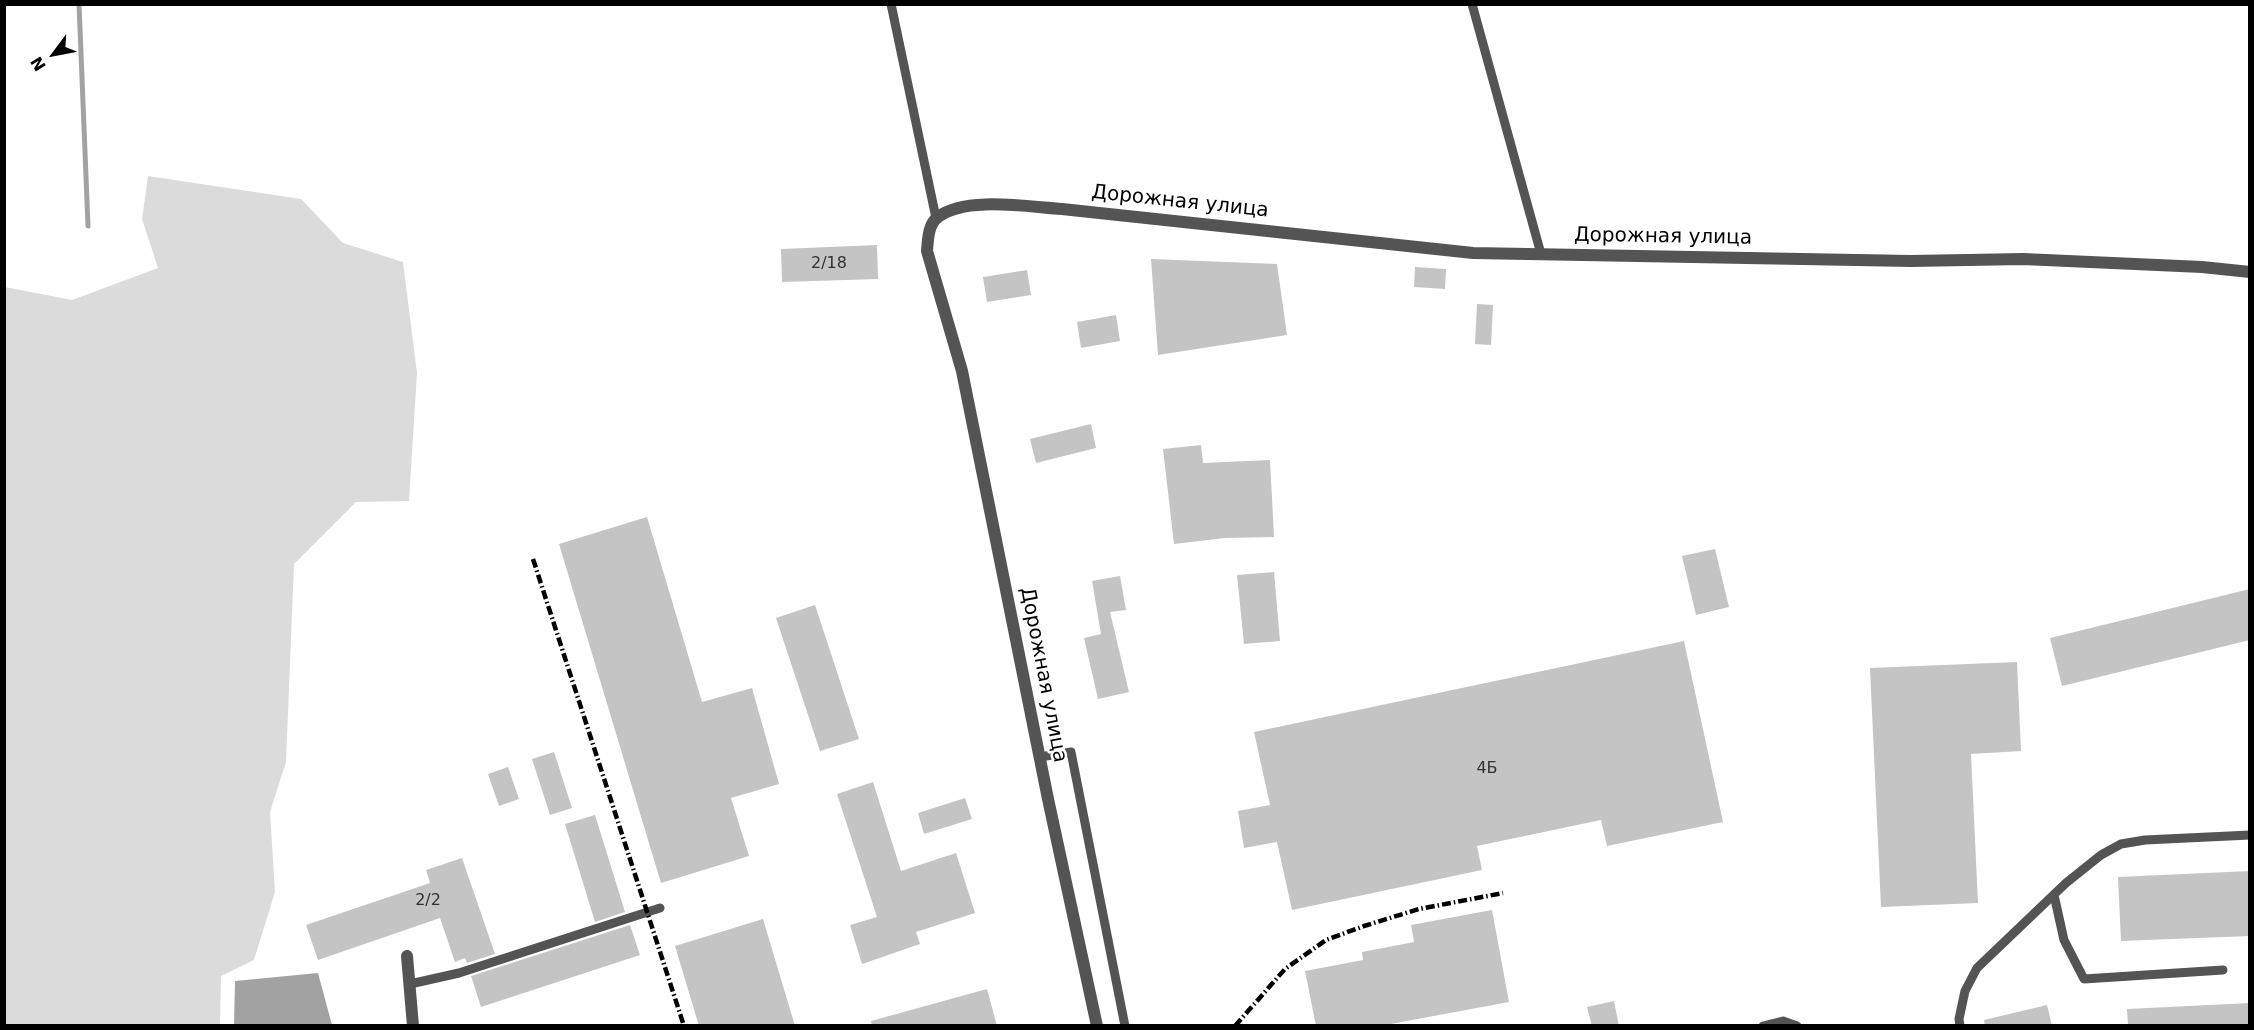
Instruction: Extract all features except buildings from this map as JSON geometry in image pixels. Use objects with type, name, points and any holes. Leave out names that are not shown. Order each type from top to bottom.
[{"type":"street","name":"Дорожная улица","points":[[1097,1026],[962,371],[927,251],[929,233],[936,218],[960,206],[996,206],[1062,209],[1473,253],[1911,261],[2023,259],[2202,267],[2250,272]]},
{"type":"street","points":[[407,956],[414,1026]]},
{"type":"lane","points":[[891,4],[936,218]]},
{"type":"lane","points":[[1472,4],[1541,254]]},
{"type":"lane","points":[[1040,757],[1071,752],[1125,1026]]},
{"type":"lane","points":[[1960,1026],[1959,1019],[1965,991],[1977,968],[2054,895],[2101,855],[2121,844],[2145,840],[2250,835]]},
{"type":"lane","points":[[2054,895],[2064,940],[2084,979],[2223,970]]},
{"type":"lane","points":[[410,984],[459,973],[660,908]]},
{"type":"lane","points":[[1763,1026],[1783,1021],[1797,1026]]},
{"type":"shaded area","points":[[148,176],[301,199],[343,243],[403,262],[417,373],[409,501],[356,502],[294,564],[286,762],[270,812],[275,892],[254,960],[221,976],[220,1025],[5,1025],[5,287],[72,300],[158,268],[142,219]]},
{"type":"shaded area","points":[[318,973],[332,1025],[234,1025],[235,981]]},
{"type":"waterway","points":[[79,4],[88,226]]},
{"type":"railway","points":[[533,559],[684,1026]]},
{"type":"railway","points":[[1235,1026],[1285,969],[1326,940],[1419,909],[1503,893]]}]
